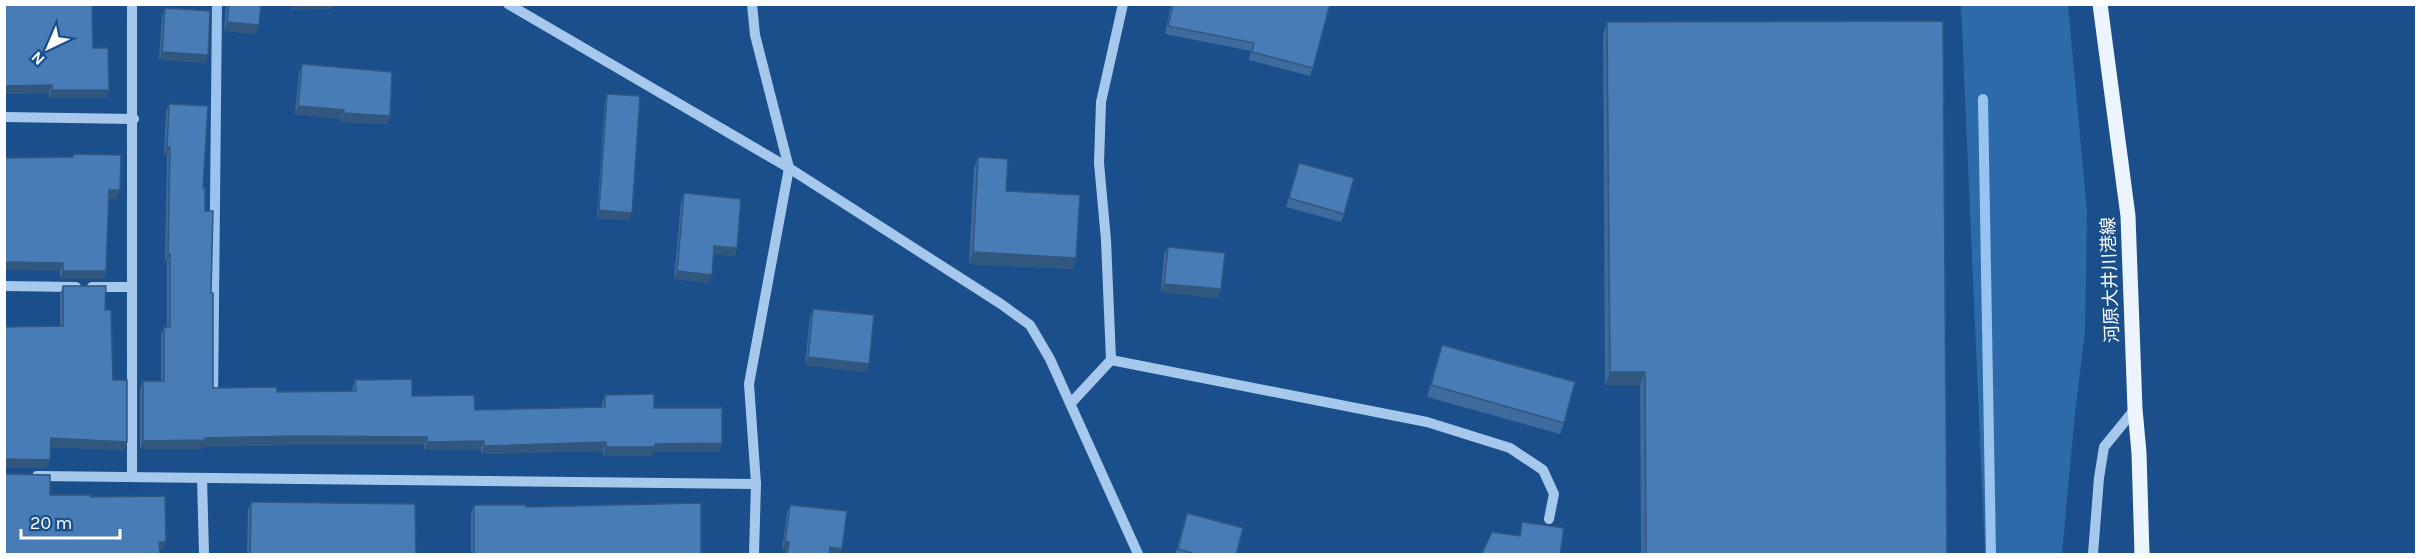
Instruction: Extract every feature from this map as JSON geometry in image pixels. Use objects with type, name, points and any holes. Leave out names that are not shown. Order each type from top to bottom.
[{"type":"main road","name":"河原大井川港線","points":[[2100,4],[2128,216],[2142,555]]},
{"type":"street","points":[[132,4],[134,119],[132,477]]},
{"type":"street","points":[[508,4],[789,168],[1001,304],[1030,326],[1050,359],[1071,402],[1138,555]]},
{"type":"street","points":[[752,4],[755,35],[789,168],[749,384],[756,484],[754,555]]},
{"type":"street","points":[[1071,402],[1111,360],[1106,240],[1099,163],[1101,102],[1123,4]]},
{"type":"street","points":[[4,117],[134,119]]},
{"type":"street","points":[[4,286],[132,287]]},
{"type":"street","points":[[1111,360],[1427,422],[1510,448],[1543,470],[1554,494],[1549,519]]},
{"type":"street","points":[[2093,555],[2099,478],[2104,447],[2135,409]]},
{"type":"street","points":[[28,476],[756,484]]},
{"type":"street","points":[[202,478],[204,555]]},
{"type":"shaded area","points":[[1961,5],[2068,5],[2087,212],[2085,331],[2062,554],[1985,554]]},
{"type":"building","points":[[4,4],[92,4],[93,48],[108,48],[109,90],[52,90],[52,85],[4,86]]},
{"type":"building","points":[[229,4],[261,4],[259,25],[227,22]]},
{"type":"building","points":[[1173,4],[1330,4],[1313,68],[1252,52],[1254,43],[1168,26]]},
{"type":"building","points":[[165,8],[210,11],[208,55],[162,52]]},
{"type":"building","points":[[1943,21],[1947,555],[1646,555],[1645,372],[1610,372],[1607,22]]},
{"type":"building","points":[[302,64],[392,72],[390,116],[344,113],[344,110],[298,106]]},
{"type":"building","points":[[607,94],[640,96],[632,213],[599,210]]},
{"type":"building","points":[[169,104],[208,106],[203,188],[205,188],[205,211],[213,211],[211,293],[213,293],[213,388],[277,387],[277,392],[356,391],[355,380],[412,379],[412,396],[474,395],[475,410],[605,407],[605,395],[654,394],[654,408],[722,408],[722,443],[655,444],[655,447],[606,447],[606,442],[484,446],[484,441],[427,442],[427,437],[294,436],[143,441],[143,381],[164,381],[164,327],[170,327],[170,254],[168,254],[170,147],[167,147]]},
{"type":"building","points":[[73,154],[121,155],[120,190],[109,190],[106,271],[63,271],[63,263],[4,262],[4,158],[73,157]]},
{"type":"building","points":[[978,157],[1008,159],[1006,191],[1080,195],[1076,258],[973,252]]},
{"type":"building","points":[[1299,163],[1354,178],[1344,214],[1289,198]]},
{"type":"building","points":[[684,193],[741,199],[737,248],[714,246],[712,275],[677,271]]},
{"type":"building","points":[[1168,247],[1225,253],[1221,289],[1164,284]]},
{"type":"building","points":[[63,286],[106,286],[105,310],[111,310],[113,380],[127,380],[127,442],[51,438],[50,460],[7,459],[4,461],[4,327],[63,326]]},
{"type":"building","points":[[813,309],[874,315],[869,364],[808,357]]},
{"type":"building","points":[[1442,345],[1575,382],[1564,423],[1431,385]]},
{"type":"building","points":[[4,473],[50,475],[50,495],[165,496],[166,542],[159,542],[160,555],[4,555]]},
{"type":"building","points":[[251,502],[415,504],[416,555],[250,555]]},
{"type":"building","points":[[701,503],[701,555],[474,555],[474,505],[526,505],[526,507]]},
{"type":"building","points":[[790,505],[847,511],[842,549],[830,547],[829,555],[787,555],[789,542],[785,542]]},
{"type":"building","points":[[1187,513],[1243,528],[1236,555],[1198,555],[1178,549]]},
{"type":"building","points":[[1522,522],[1564,528],[1560,555],[1481,555],[1492,532],[1520,536]]},
{"type":"waterway","points":[[213,401],[217,4]]},
{"type":"waterway","points":[[1983,99],[1991,554]]}]
